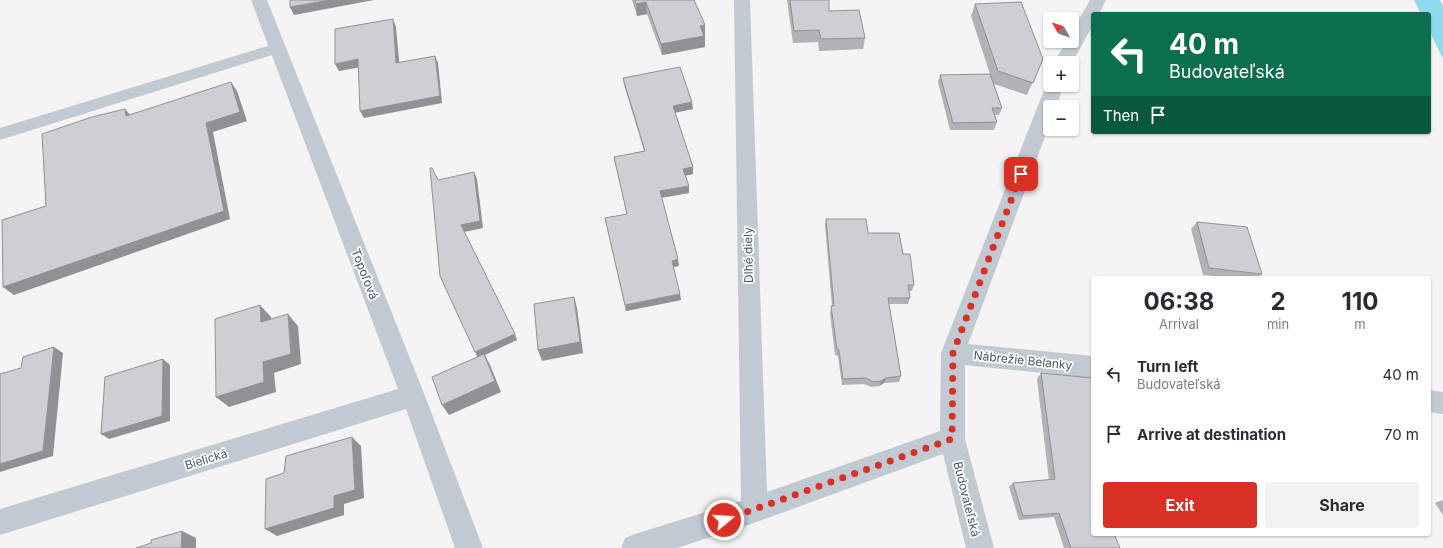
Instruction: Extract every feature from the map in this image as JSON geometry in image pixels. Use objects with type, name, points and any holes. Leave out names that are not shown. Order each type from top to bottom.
[{"type":"street","name":"Topoľová","points":[[259,0],[413,396],[469,548]]},
{"type":"street","name":"Dlhé diely","points":[[742,0],[754,510]]},
{"type":"street","points":[[1091,12],[1098,0]]},
{"type":"street","points":[[1067,56],[1091,13]]},
{"type":"street","name":"Budovateľská","points":[[980,548],[952,439],[953,353],[1052,92]]},
{"type":"street","name":"Nábrežie Belanky","points":[[953,353],[1091,367]]},
{"type":"street","name":"Bielická","points":[[0,522],[413,396]]},
{"type":"street","points":[[1431,401],[1443,403]]},
{"type":"street","points":[[635,548],[754,510],[952,439]]},
{"type":"lane","points":[[0,134],[277,48]]},
{"type":"water","points":[[1414,0],[1440,0],[1443,6],[1443,59],[1431,34],[1431,12],[1420,12]]},
{"type":"building","points":[[290,0],[330,0],[290,7]]},
{"type":"building","points":[[635,0],[694,0],[705,25],[700,26],[704,36],[661,44],[646,2],[636,4]]},
{"type":"building","points":[[790,0],[829,0],[829,11],[859,10],[865,38],[821,39],[819,30],[794,31]]},
{"type":"building","points":[[1021,2],[1043,59],[1033,83],[998,71],[975,4]]},
{"type":"building","points":[[393,19],[396,63],[435,56],[440,96],[360,111],[358,59],[335,64],[335,29]]},
{"type":"building","points":[[680,67],[692,102],[673,106],[693,167],[683,169],[689,186],[660,191],[678,259],[672,261],[680,294],[625,305],[605,218],[627,214],[614,157],[645,151],[623,78]]},
{"type":"building","points":[[990,74],[1002,108],[992,108],[997,122],[953,123],[940,75]]},
{"type":"building","points":[[231,82],[240,112],[206,123],[224,211],[3,287],[2,220],[46,206],[42,134],[92,117],[125,109],[126,116]]},
{"type":"building","points":[[430,168],[432,168],[438,180],[474,172],[480,221],[461,225],[515,334],[475,352],[440,276]]},
{"type":"building","points":[[826,219],[866,219],[868,233],[899,233],[903,254],[910,254],[914,285],[908,285],[910,298],[888,298],[901,376],[873,382],[866,378],[843,379],[831,306],[834,306]]},
{"type":"building","points":[[1197,222],[1247,227],[1262,274],[1209,268]]},
{"type":"building","points":[[574,297],[580,342],[538,350],[534,304]]},
{"type":"building","points":[[260,305],[261,322],[288,314],[291,354],[263,362],[264,382],[216,397],[215,319]]},
{"type":"building","points":[[54,347],[43,451],[0,464],[0,374],[21,368],[23,357]]},
{"type":"building","points":[[484,354],[495,381],[442,405],[432,377]]},
{"type":"building","points":[[163,359],[162,416],[101,434],[105,377]]},
{"type":"building","points":[[1041,373],[1091,378],[1091,536],[1115,536],[1120,548],[1071,548],[1059,513],[1023,516],[1013,483],[1055,479]]},
{"type":"building","points":[[352,437],[355,490],[334,496],[334,508],[265,529],[266,479],[284,473],[286,456]]},
{"type":"building","points":[[182,531],[181,548],[136,548],[151,543],[151,540]]},
{"type":"route","points":[[724,520],[952,439],[953,353],[1021,174]]}]
